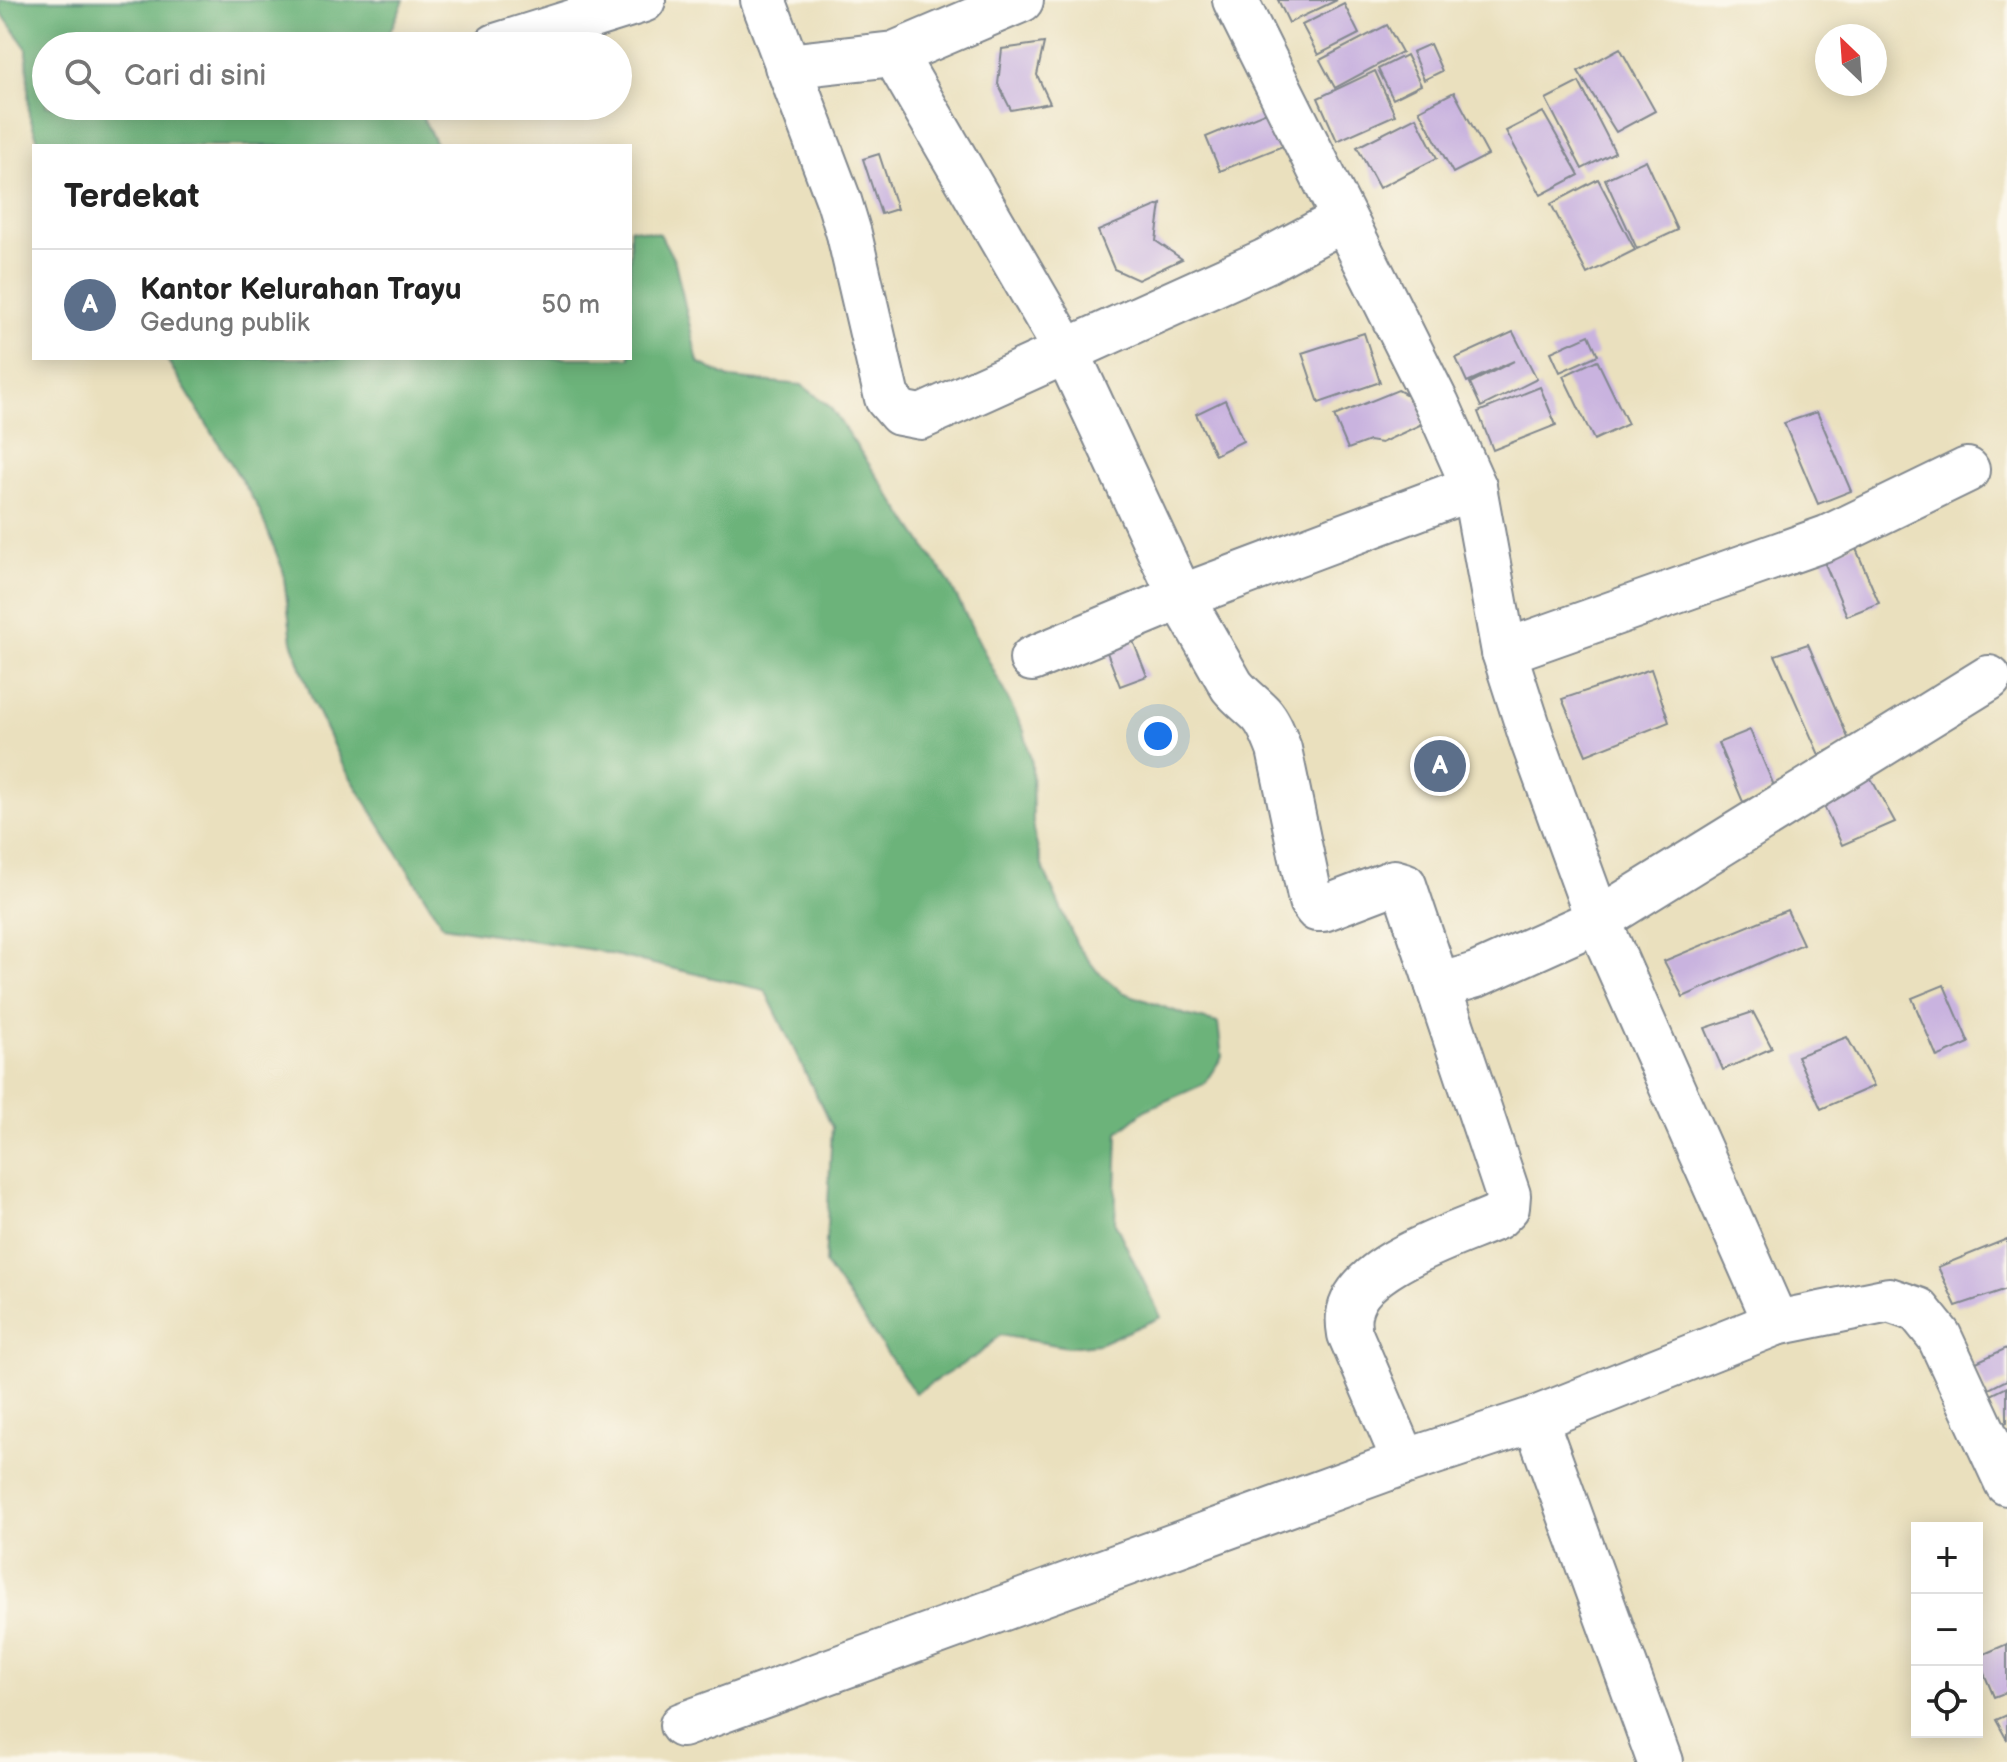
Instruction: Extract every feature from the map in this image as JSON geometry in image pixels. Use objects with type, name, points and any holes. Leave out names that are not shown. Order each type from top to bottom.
[{"type":"street","points":[[541,32],[643,0]]},
{"type":"street","points":[[763,0],[849,234],[887,398],[900,413],[921,417],[1266,261],[1344,219]]},
{"type":"street","points":[[787,66],[894,54],[1021,0]]},
{"type":"street","points":[[1235,0],[1437,404],[1474,487],[1504,652],[1531,736],[1598,920],[1776,1323]]},
{"type":"street","points":[[894,54],[1066,350],[1181,597],[1232,686],[1271,727],[1279,749],[1311,901],[1317,909],[1323,909],[1394,882],[1404,885],[1508,1195],[1507,1207],[1497,1217],[1388,1264],[1365,1283],[1349,1312],[1350,1334],[1405,1462]]},
{"type":"street","points":[[1504,652],[1827,538],[1967,470]]},
{"type":"street","points":[[1032,659],[1181,597],[1474,487]]},
{"type":"street","points":[[1438,986],[1476,975],[1598,920],[1989,678]]},
{"type":"street","points":[[682,1725],[1405,1462],[1535,1419],[1776,1323],[1889,1300],[1918,1310],[1939,1336],[2007,1483]]},
{"type":"street","points":[[1535,1419],[1660,1762]]},
{"type":"green space","points":[[0,0],[404,0],[390,32],[32,32],[32,120],[424,120],[436,144],[39,144],[29,115],[27,49],[0,11]]},
{"type":"green space","points":[[632,228],[660,234],[675,262],[698,362],[729,378],[802,385],[830,407],[949,582],[1024,731],[1032,764],[1033,830],[1042,866],[1077,945],[1097,971],[1122,992],[1218,1023],[1222,1057],[1204,1084],[1145,1110],[1118,1132],[1115,1223],[1161,1317],[1099,1344],[1067,1347],[1000,1335],[978,1355],[915,1393],[825,1264],[832,1127],[765,990],[593,950],[443,926],[341,762],[313,702],[292,641],[283,570],[258,507],[167,360],[632,360]]},
{"type":"building","points":[[1278,0],[1337,0],[1289,23]]},
{"type":"building","points":[[1344,4],[1359,34],[1318,55],[1302,25]]},
{"type":"building","points":[[1387,25],[1402,52],[1335,88],[1320,60]]},
{"type":"building","points":[[1044,43],[1037,75],[1050,103],[1011,110],[998,84],[1002,49]]},
{"type":"building","points":[[1430,44],[1442,71],[1424,80],[1412,52]]},
{"type":"building","points":[[1620,48],[1655,111],[1616,132],[1578,71]]},
{"type":"building","points":[[1406,55],[1421,85],[1393,99],[1378,69]]},
{"type":"building","points":[[1375,71],[1395,115],[1337,141],[1318,98]]},
{"type":"building","points":[[1579,82],[1615,152],[1582,169],[1546,99]]},
{"type":"building","points":[[1454,92],[1488,155],[1453,173],[1419,110]]},
{"type":"building","points":[[1269,111],[1283,146],[1220,171],[1206,137]]},
{"type":"building","points":[[1543,112],[1579,175],[1541,195],[1506,131]]},
{"type":"building","points":[[1416,117],[1437,158],[1379,188],[1357,147]]},
{"type":"building","points":[[879,154],[897,209],[881,214],[863,159]]},
{"type":"building","points":[[1646,160],[1678,230],[1637,249],[1605,179]]},
{"type":"building","points":[[1598,179],[1635,250],[1587,274],[1551,204]]},
{"type":"building","points":[[1161,204],[1156,241],[1182,259],[1138,280],[1114,269],[1098,231]]},
{"type":"building","points":[[1513,332],[1537,379],[1481,407],[1470,383],[1514,361],[1467,382],[1456,358]]},
{"type":"building","points":[[1364,333],[1380,382],[1319,403],[1302,353]]},
{"type":"building","points":[[1589,335],[1598,355],[1560,372],[1551,352]]},
{"type":"building","points":[[1597,360],[1628,424],[1594,440],[1563,376]]},
{"type":"building","points":[[1540,387],[1556,425],[1493,450],[1478,412]]},
{"type":"building","points":[[1398,390],[1422,403],[1422,424],[1381,443],[1369,441],[1348,449],[1334,416]]},
{"type":"building","points":[[1225,400],[1243,441],[1215,455],[1196,414]]},
{"type":"building","points":[[1817,412],[1851,491],[1818,504],[1784,423]]},
{"type":"building","points":[[1854,544],[1879,603],[1847,616],[1822,557]]},
{"type":"building","points":[[1131,636],[1147,676],[1120,686],[1105,647]]},
{"type":"building","points":[[1808,644],[1849,740],[1819,755],[1775,655]]},
{"type":"building","points":[[1651,669],[1669,722],[1586,755],[1562,699]]},
{"type":"building","points":[[1750,730],[1775,788],[1743,802],[1718,743]]},
{"type":"building","points":[[1868,773],[1895,822],[1842,845],[1818,793]]},
{"type":"building","points":[[1787,910],[1803,944],[1683,997],[1664,961]]},
{"type":"building","points":[[1944,985],[1969,1043],[1937,1057],[1912,998]]},
{"type":"building","points":[[1753,1012],[1772,1048],[1723,1070],[1705,1028]]},
{"type":"building","points":[[1847,1037],[1874,1086],[1821,1109],[1797,1056]]},
{"type":"building","points":[[2007,1239],[2007,1289],[1956,1306],[1938,1267]]},
{"type":"building","points":[[2007,1348],[2007,1380],[1987,1390],[1974,1363]]},
{"type":"building","points":[[2007,1387],[2007,1422],[2002,1424],[1989,1396]]},
{"type":"building","points":[[2007,1644],[2007,1692],[1994,1697],[1983,1671],[1983,1654]]},
{"type":"building","points":[[2007,1715],[2007,1740],[1996,1720]]},
{"type":"place","name":"Kantor Kelurahan Trayu","points":[[1440,766]]}]
